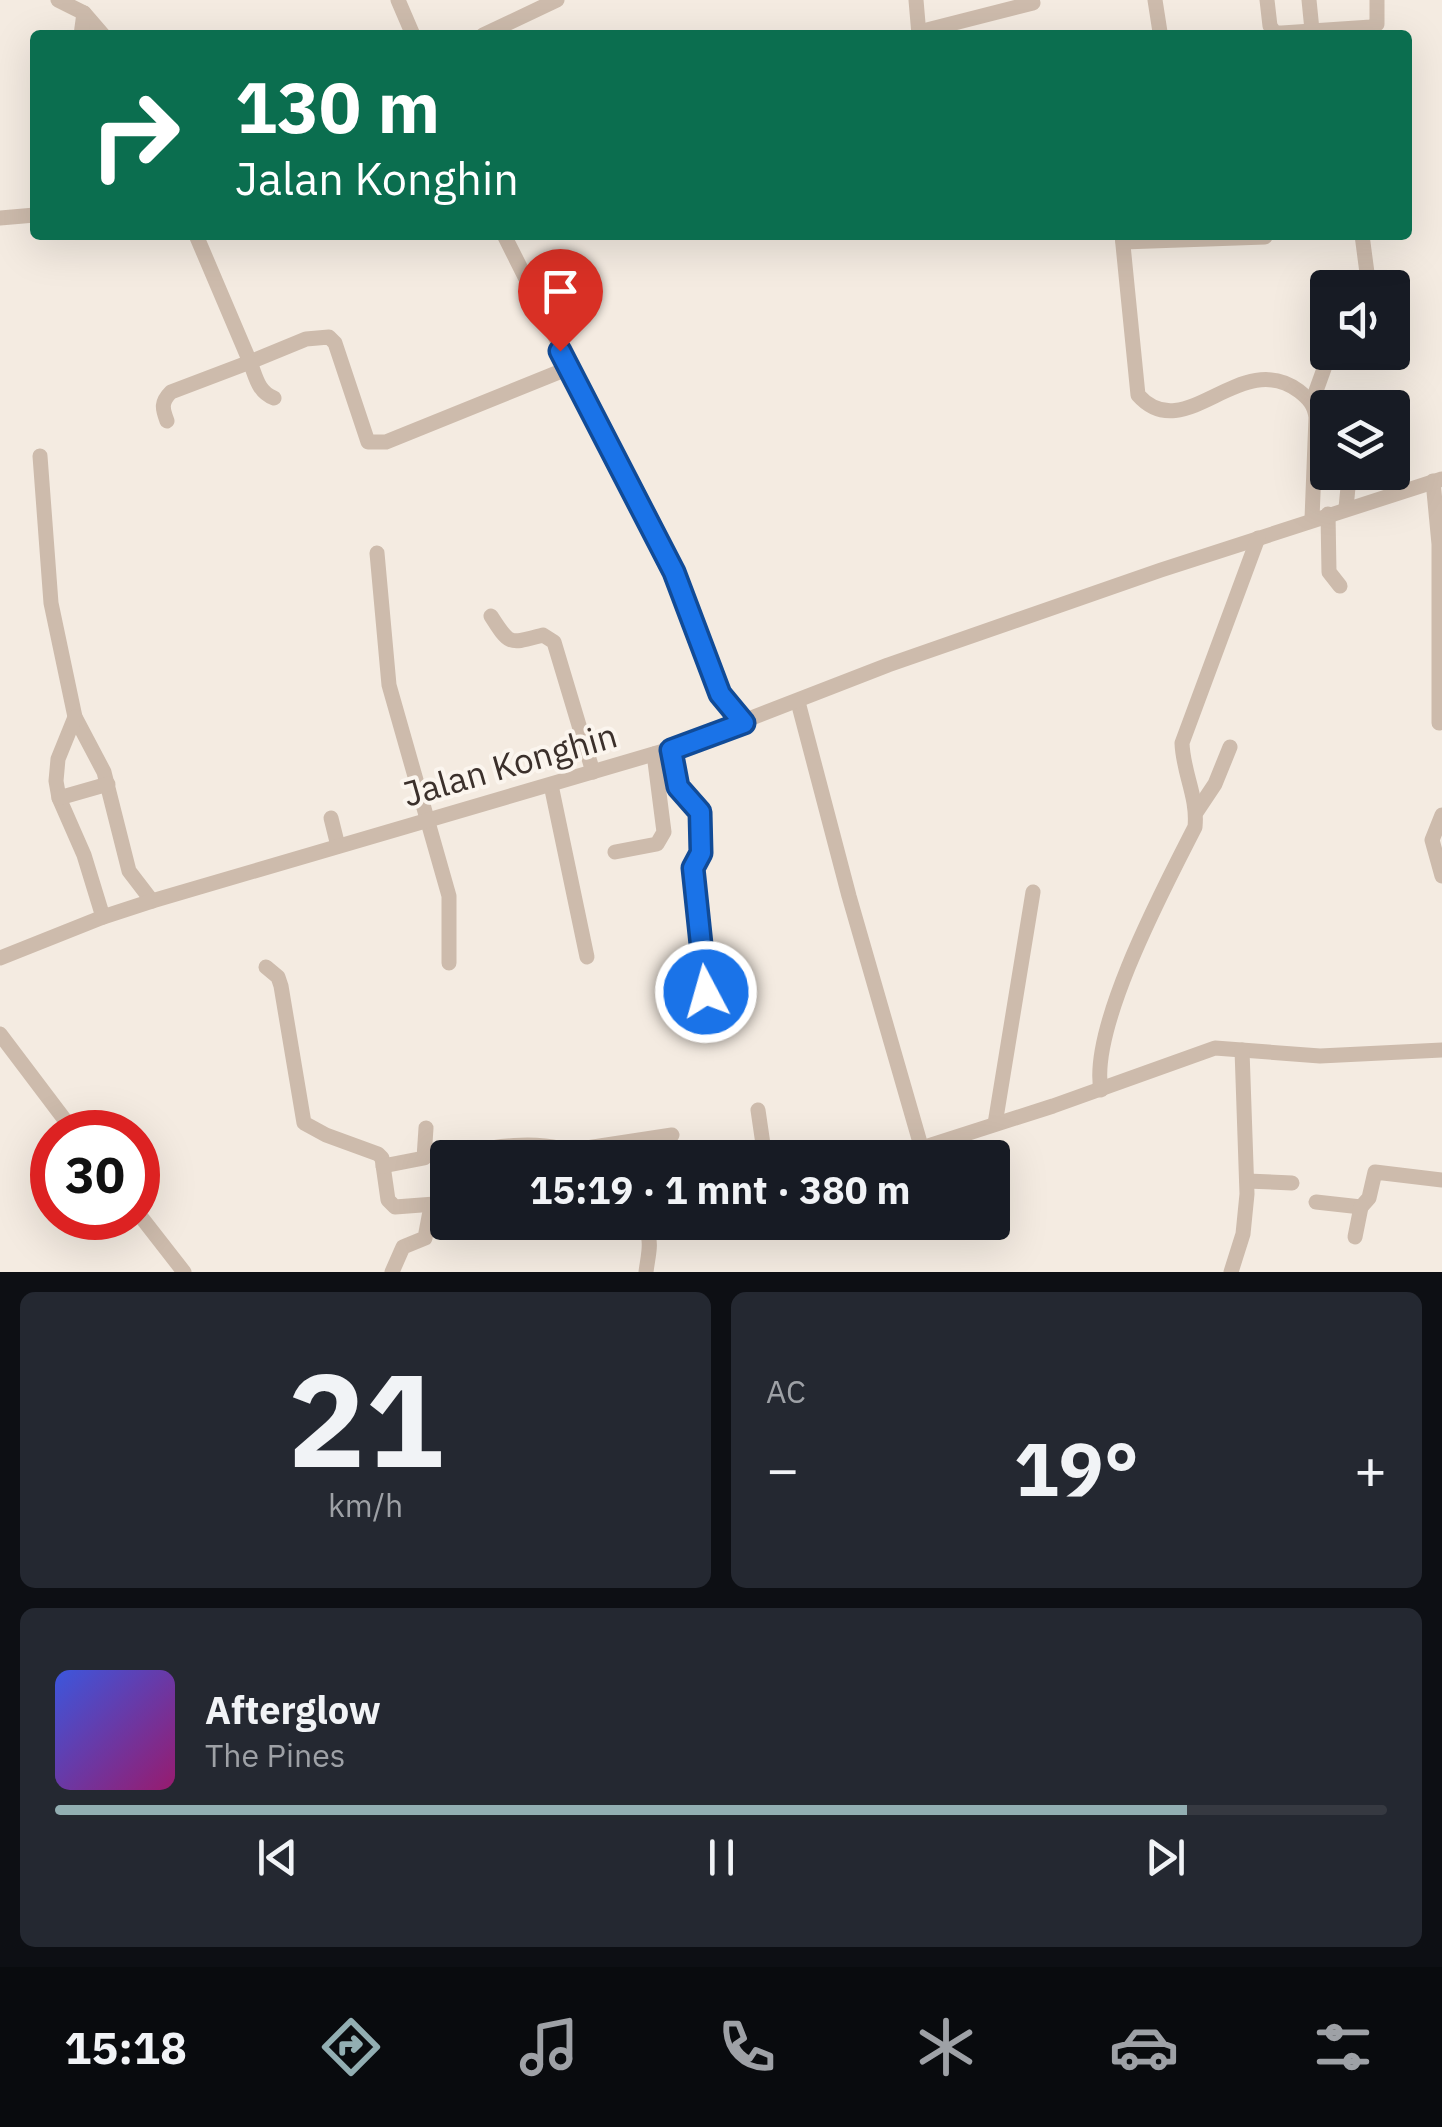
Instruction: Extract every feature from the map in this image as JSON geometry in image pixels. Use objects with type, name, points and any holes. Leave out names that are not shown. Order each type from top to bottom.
[{"type":"street","points":[[58,0],[84,13],[98,30]]},
{"type":"street","points":[[398,0],[411,30]]},
{"type":"street","points":[[494,30],[557,0]]},
{"type":"street","points":[[916,0],[919,30]]},
{"type":"street","points":[[1155,0],[1160,30]]},
{"type":"street","points":[[1267,0],[1273,30]]},
{"type":"street","points":[[1309,0],[1312,30],[1371,27],[1377,24],[1377,0]]},
{"type":"street","points":[[934,30],[1034,3]]},
{"type":"street","points":[[82,30],[84,13]]},
{"type":"street","points":[[0,218],[30,215]]},
{"type":"street","points":[[198,240],[260,388],[274,398]]},
{"type":"street","points":[[506,240],[674,572],[720,694],[744,723]]},
{"type":"street","points":[[1122,240],[1138,395],[1150,408],[1163,412],[1183,408],[1264,377],[1284,381],[1310,400]]},
{"type":"street","points":[[1363,240],[1366,270]]},
{"type":"street","points":[[167,421],[162,408],[171,392],[306,339],[328,337],[335,343],[368,442],[376,444],[569,368]]},
{"type":"street","points":[[40,456],[51,603],[75,716],[92,744],[108,784],[129,871],[152,901]]},
{"type":"street","points":[[1437,480],[1440,723]]},
{"type":"street","name":"Jalan Konghin","points":[[1,956],[103,916],[671,750],[888,666],[1320,516],[1437,480]]},
{"type":"street","points":[[1319,490],[1329,572],[1340,586]]},
{"type":"street","points":[[1346,508],[1348,490]]},
{"type":"street","points":[[1101,1090],[1099,1057],[1124,982],[1194,828],[1196,812],[1182,743],[1258,538]]},
{"type":"street","points":[[377,552],[389,685],[449,896],[449,964]]},
{"type":"street","points":[[491,616],[512,643],[543,635],[554,642],[593,772]]},
{"type":"street","points":[[798,702],[919,1140]]},
{"type":"street","points":[[75,716],[58,759],[58,798],[84,855],[103,916]]},
{"type":"street","points":[[1196,812],[1215,784],[1230,747]]},
{"type":"street","points":[[671,750],[678,787],[700,812],[702,844],[693,868],[706,992],[698,1011],[684,1027]]},
{"type":"street","points":[[614,852],[658,844],[662,839],[654,754]]},
{"type":"street","points":[[58,798],[108,784]]},
{"type":"street","points":[[551,785],[587,958]]},
{"type":"street","points":[[1442,815],[1432,840],[1442,876]]},
{"type":"street","points":[[331,818],[338,846]]},
{"type":"street","points":[[995,1124],[1033,892]]},
{"type":"street","points":[[266,967],[278,977],[281,986],[301,1119],[326,1136],[378,1154],[388,1200],[395,1206],[430,1204]]},
{"type":"street","points":[[0,1034],[57,1110]]},
{"type":"street","points":[[941,1140],[1101,1090],[1216,1048],[1320,1056],[1442,1050]]},
{"type":"street","points":[[1231,1272],[1243,1234],[1247,1182],[1242,1050]]},
{"type":"street","points":[[758,1110],[763,1140]]},
{"type":"street","points":[[383,1166],[424,1158],[426,1128]]},
{"type":"street","points":[[649,1140],[672,1136]]},
{"type":"street","points":[[1355,1237],[1361,1207],[1369,1198],[1375,1172],[1442,1180]]},
{"type":"street","points":[[1247,1182],[1292,1183]]},
{"type":"street","points":[[1316,1202],[1361,1207]]},
{"type":"street","points":[[392,1272],[403,1247],[426,1238],[430,1228]]},
{"type":"street","points":[[159,1240],[184,1272]]},
{"type":"street","points":[[646,1272],[650,1240]]},
{"type":"route","points":[[560,351],[674,572],[720,694],[744,723],[671,750],[678,787],[700,812],[701,853],[693,868],[706,992]]}]
